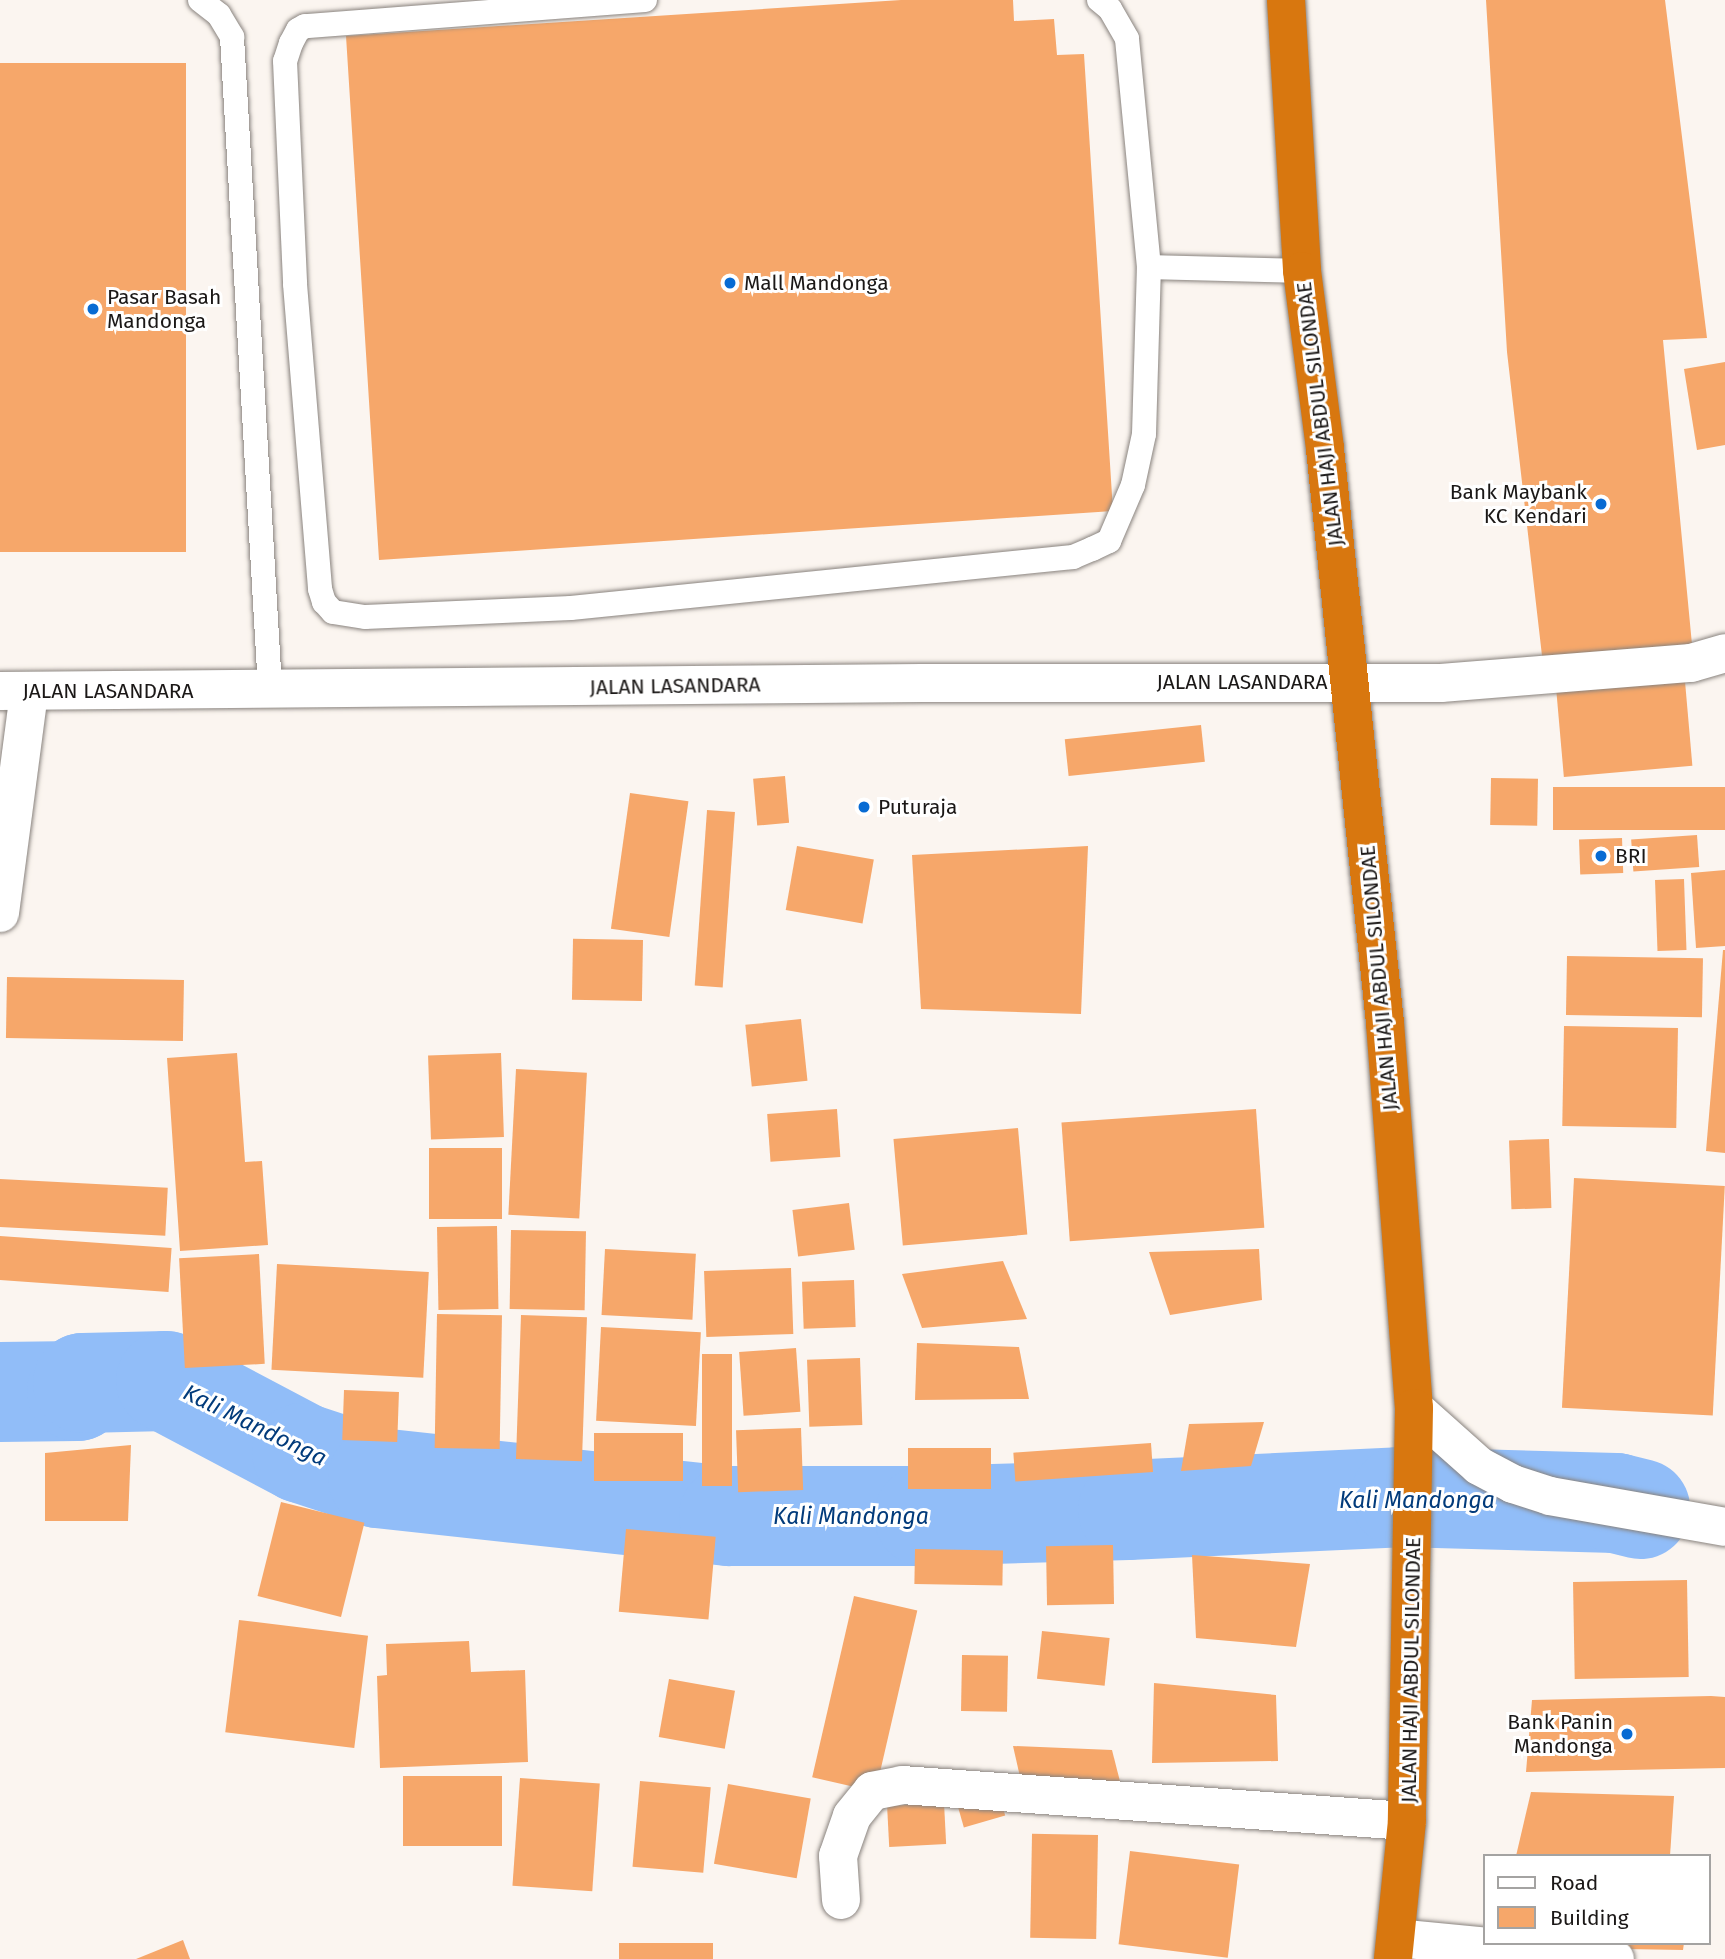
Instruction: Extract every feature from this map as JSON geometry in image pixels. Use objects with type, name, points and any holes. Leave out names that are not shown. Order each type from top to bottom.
[{"type":"highway","name":"JALAN HAJI ABDUL SILONDAE","points":[[1286,0],[1302,271],[1350,681],[1385,1023],[1414,1422],[1407,1821],[1395,1949]]},
{"type":"street","name":"JALAN LASANDARA","points":[[14,692],[1350,681],[1441,683],[1690,663],[1725,653]]},
{"type":"street","points":[[0,913],[14,692]]},
{"type":"street","points":[[1414,1422],[1479,1466],[1513,1484],[1550,1496],[1725,1527]]},
{"type":"street","points":[[841,1900],[838,1856],[852,1816],[872,1791],[902,1785],[1407,1821]]},
{"type":"street","points":[[1395,1949],[1615,1959]]},
{"type":"lane","points":[[200,0],[219,15],[232,37],[270,689]]},
{"type":"lane","points":[[645,0],[305,26],[294,36],[285,61],[295,284],[320,589],[324,602],[333,612],[365,617],[571,608],[1073,557],[1109,541],[1133,485],[1143,434],[1149,267],[1127,39],[1110,9],[1099,0]]},
{"type":"lane","points":[[1149,267],[1302,271]]},
{"type":"building","name":"Mall Mandonga","points":[[901,0],[1013,0],[1014,21],[1054,19],[1057,55],[1084,54],[1113,511],[379,560],[346,36]]},
{"type":"building","points":[[1486,0],[1665,0],[1707,338],[1663,340],[1693,655],[1544,673],[1507,352]]},
{"type":"building","name":"Pasar Basah Mandonga","points":[[0,63],[186,63],[186,552],[0,552]]},
{"type":"building","points":[[1725,362],[1725,445],[1697,450],[1684,369]]},
{"type":"building","points":[[1684,670],[1692,766],[1564,777],[1555,681]]},
{"type":"building","points":[[1201,725],[1205,762],[1069,776],[1065,739]]},
{"type":"building","points":[[785,776],[789,823],[757,826],[753,779]]},
{"type":"building","points":[[1491,778],[1538,779],[1537,826],[1490,825]]},
{"type":"building","points":[[1553,787],[1725,787],[1725,830],[1553,830]]},
{"type":"building","points":[[630,793],[688,801],[669,937],[611,929]]},
{"type":"building","points":[[707,810],[735,812],[723,988],[695,986]]},
{"type":"building","points":[[1697,835],[1699,867],[1633,872],[1631,840]]},
{"type":"building","name":"BRI","points":[[1622,838],[1623,873],[1580,874],[1579,840]]},
{"type":"building","points":[[797,846],[874,860],[863,924],[786,910]]},
{"type":"building","points":[[1088,846],[1081,1014],[921,1009],[912,855]]},
{"type":"building","points":[[1725,870],[1725,946],[1696,948],[1691,873]]},
{"type":"building","points":[[1684,879],[1686,950],[1657,951],[1655,880]]},
{"type":"building","points":[[573,939],[643,940],[642,1001],[572,1000]]},
{"type":"building","points":[[1725,950],[1725,1153],[1706,1151]]},
{"type":"building","points":[[1567,956],[1703,958],[1702,1017],[1566,1015]]},
{"type":"building","points":[[7,977],[184,980],[183,1041],[6,1038]]},
{"type":"building","points":[[801,1019],[807,1081],[752,1087],[745,1025]]},
{"type":"building","points":[[1564,1026],[1678,1028],[1676,1128],[1562,1126]]},
{"type":"building","points":[[237,1053],[245,1162],[262,1161],[268,1245],[180,1251],[167,1058]]},
{"type":"building","points":[[501,1053],[504,1137],[431,1139],[428,1056]]},
{"type":"building","points":[[516,1069],[587,1073],[579,1219],[508,1215]]},
{"type":"building","points":[[837,1109],[840,1157],[771,1162],[767,1114]]},
{"type":"building","points":[[1256,1109],[1264,1228],[1070,1241],[1061,1123]]},
{"type":"building","points":[[1018,1128],[1027,1235],[903,1245],[893,1139]]},
{"type":"building","points":[[1549,1139],[1551,1208],[1511,1209],[1509,1140]]},
{"type":"building","points":[[429,1148],[502,1148],[502,1219],[429,1219]]},
{"type":"building","points":[[1574,1178],[1725,1186],[1713,1416],[1562,1408]]},
{"type":"building","points":[[0,1179],[168,1188],[165,1236],[0,1227]]},
{"type":"building","points":[[849,1203],[855,1250],[798,1257],[792,1210]]},
{"type":"building","points":[[497,1226],[498,1309],[438,1310],[437,1227]]},
{"type":"building","points":[[511,1230],[586,1231],[585,1310],[510,1309]]},
{"type":"building","points":[[0,1236],[172,1248],[169,1292],[0,1280]]},
{"type":"building","points":[[605,1249],[696,1254],[692,1320],[602,1315]]},
{"type":"building","points":[[1259,1249],[1262,1300],[1170,1315],[1149,1252]]},
{"type":"building","points":[[259,1254],[265,1364],[185,1368],[179,1258]]},
{"type":"building","points":[[1003,1261],[1027,1319],[922,1328],[902,1274]]},
{"type":"building","points":[[277,1264],[429,1272],[423,1378],[271,1370]]},
{"type":"building","points":[[791,1268],[793,1334],[706,1337],[704,1271]]},
{"type":"building","points":[[854,1280],[856,1327],[804,1329],[802,1282]]},
{"type":"building","points":[[437,1314],[502,1315],[500,1449],[435,1448]]},
{"type":"building","points":[[521,1315],[587,1317],[582,1461],[516,1459]]},
{"type":"building","points":[[601,1327],[701,1332],[696,1426],[596,1421]]},
{"type":"building","points":[[917,1343],[1019,1347],[1029,1399],[915,1400]]},
{"type":"building","points":[[796,1348],[800,1412],[744,1416],[739,1352]]},
{"type":"building","points":[[702,1354],[732,1354],[732,1486],[702,1486]]},
{"type":"building","points":[[860,1358],[862,1425],[809,1427],[807,1360]]},
{"type":"building","points":[[344,1390],[399,1392],[397,1442],[342,1440]]},
{"type":"building","points":[[1264,1422],[1251,1466],[1181,1471],[1189,1424]]},
{"type":"building","points":[[801,1428],[803,1490],[738,1492],[736,1430]]},
{"type":"building","points":[[594,1433],[683,1433],[683,1481],[594,1481]]},
{"type":"building","points":[[1151,1443],[1153,1472],[1015,1482],[1013,1453]]},
{"type":"building","points":[[131,1445],[128,1521],[45,1521],[45,1453]]},
{"type":"building","points":[[908,1448],[991,1448],[991,1489],[908,1489]]},
{"type":"building","points":[[281,1502],[364,1523],[341,1617],[258,1596]]},
{"type":"building","points":[[626,1529],[716,1537],[708,1620],[619,1612]]},
{"type":"building","points":[[1113,1545],[1114,1604],[1047,1605],[1046,1546]]},
{"type":"building","points":[[915,1549],[1003,1551],[1002,1586],[914,1584]]},
{"type":"building","points":[[1192,1555],[1310,1564],[1296,1647],[1196,1638]]},
{"type":"building","points":[[1687,1580],[1689,1677],[1575,1679],[1573,1582]]},
{"type":"building","points":[[854,1596],[917,1611],[875,1792],[812,1777]]},
{"type":"building","points":[[239,1620],[368,1636],[354,1748],[225,1732]]},
{"type":"building","points":[[1042,1631],[1110,1638],[1105,1686],[1037,1679]]},
{"type":"building","points":[[469,1641],[471,1672],[525,1670],[528,1762],[380,1768],[377,1676],[387,1675],[386,1644]]},
{"type":"building","points":[[962,1655],[1008,1656],[1007,1712],[961,1711]]},
{"type":"building","points":[[669,1679],[735,1691],[725,1749],[659,1737]]},
{"type":"building","points":[[1154,1683],[1276,1695],[1278,1761],[1152,1763]]},
{"type":"building","name":"Bank Panin Mandonga","points":[[1725,1697],[1725,1768],[1526,1772],[1532,1700]]},
{"type":"building","points":[[1013,1746],[1112,1750],[1126,1805],[1028,1812]]},
{"type":"building","points":[[403,1776],[502,1776],[502,1846],[403,1846]]},
{"type":"building","points":[[520,1778],[600,1784],[592,1891],[512,1886]]},
{"type":"building","points":[[995,1780],[1005,1816],[964,1827],[954,1792]]},
{"type":"building","points":[[640,1781],[711,1787],[703,1873],[633,1867]]},
{"type":"building","points":[[728,1784],[811,1799],[797,1878],[714,1864]]},
{"type":"building","points":[[1531,1792],[1674,1796],[1670,1854],[1516,1854]]},
{"type":"building","points":[[944,1803],[946,1844],[889,1847],[887,1806]]},
{"type":"building","points":[[1032,1834],[1098,1835],[1096,1939],[1030,1938]]},
{"type":"building","points":[[1130,1851],[1239,1864],[1228,1958],[1119,1944]]},
{"type":"building","points":[[183,1940],[190,1959],[136,1959]]},
{"type":"building","points":[[619,1943],[713,1943],[713,1959],[619,1959]]},
{"type":"building","points":[[1516,1945],[1684,1945],[1683,1950]]},
{"type":"waterway","name":"Kali Mandonga","points":[[0,1392],[77,1391],[83,1383],[166,1381],[302,1453],[378,1478],[729,1516],[924,1516],[1128,1510],[1400,1497],[1616,1503],[1640,1509]]},
{"type":"place","name":"Mall Mandonga","points":[[730,283]]},
{"type":"place","name":"Pasar Basah Mandonga","points":[[93,309]]},
{"type":"place","name":"Bank Maybank KC Kendari","points":[[1601,504]]},
{"type":"place","name":"Puturaja","points":[[864,807]]},
{"type":"place","name":"BRI","points":[[1601,856]]},
{"type":"place","name":"Bank Panin Mandonga","points":[[1627,1734]]}]
